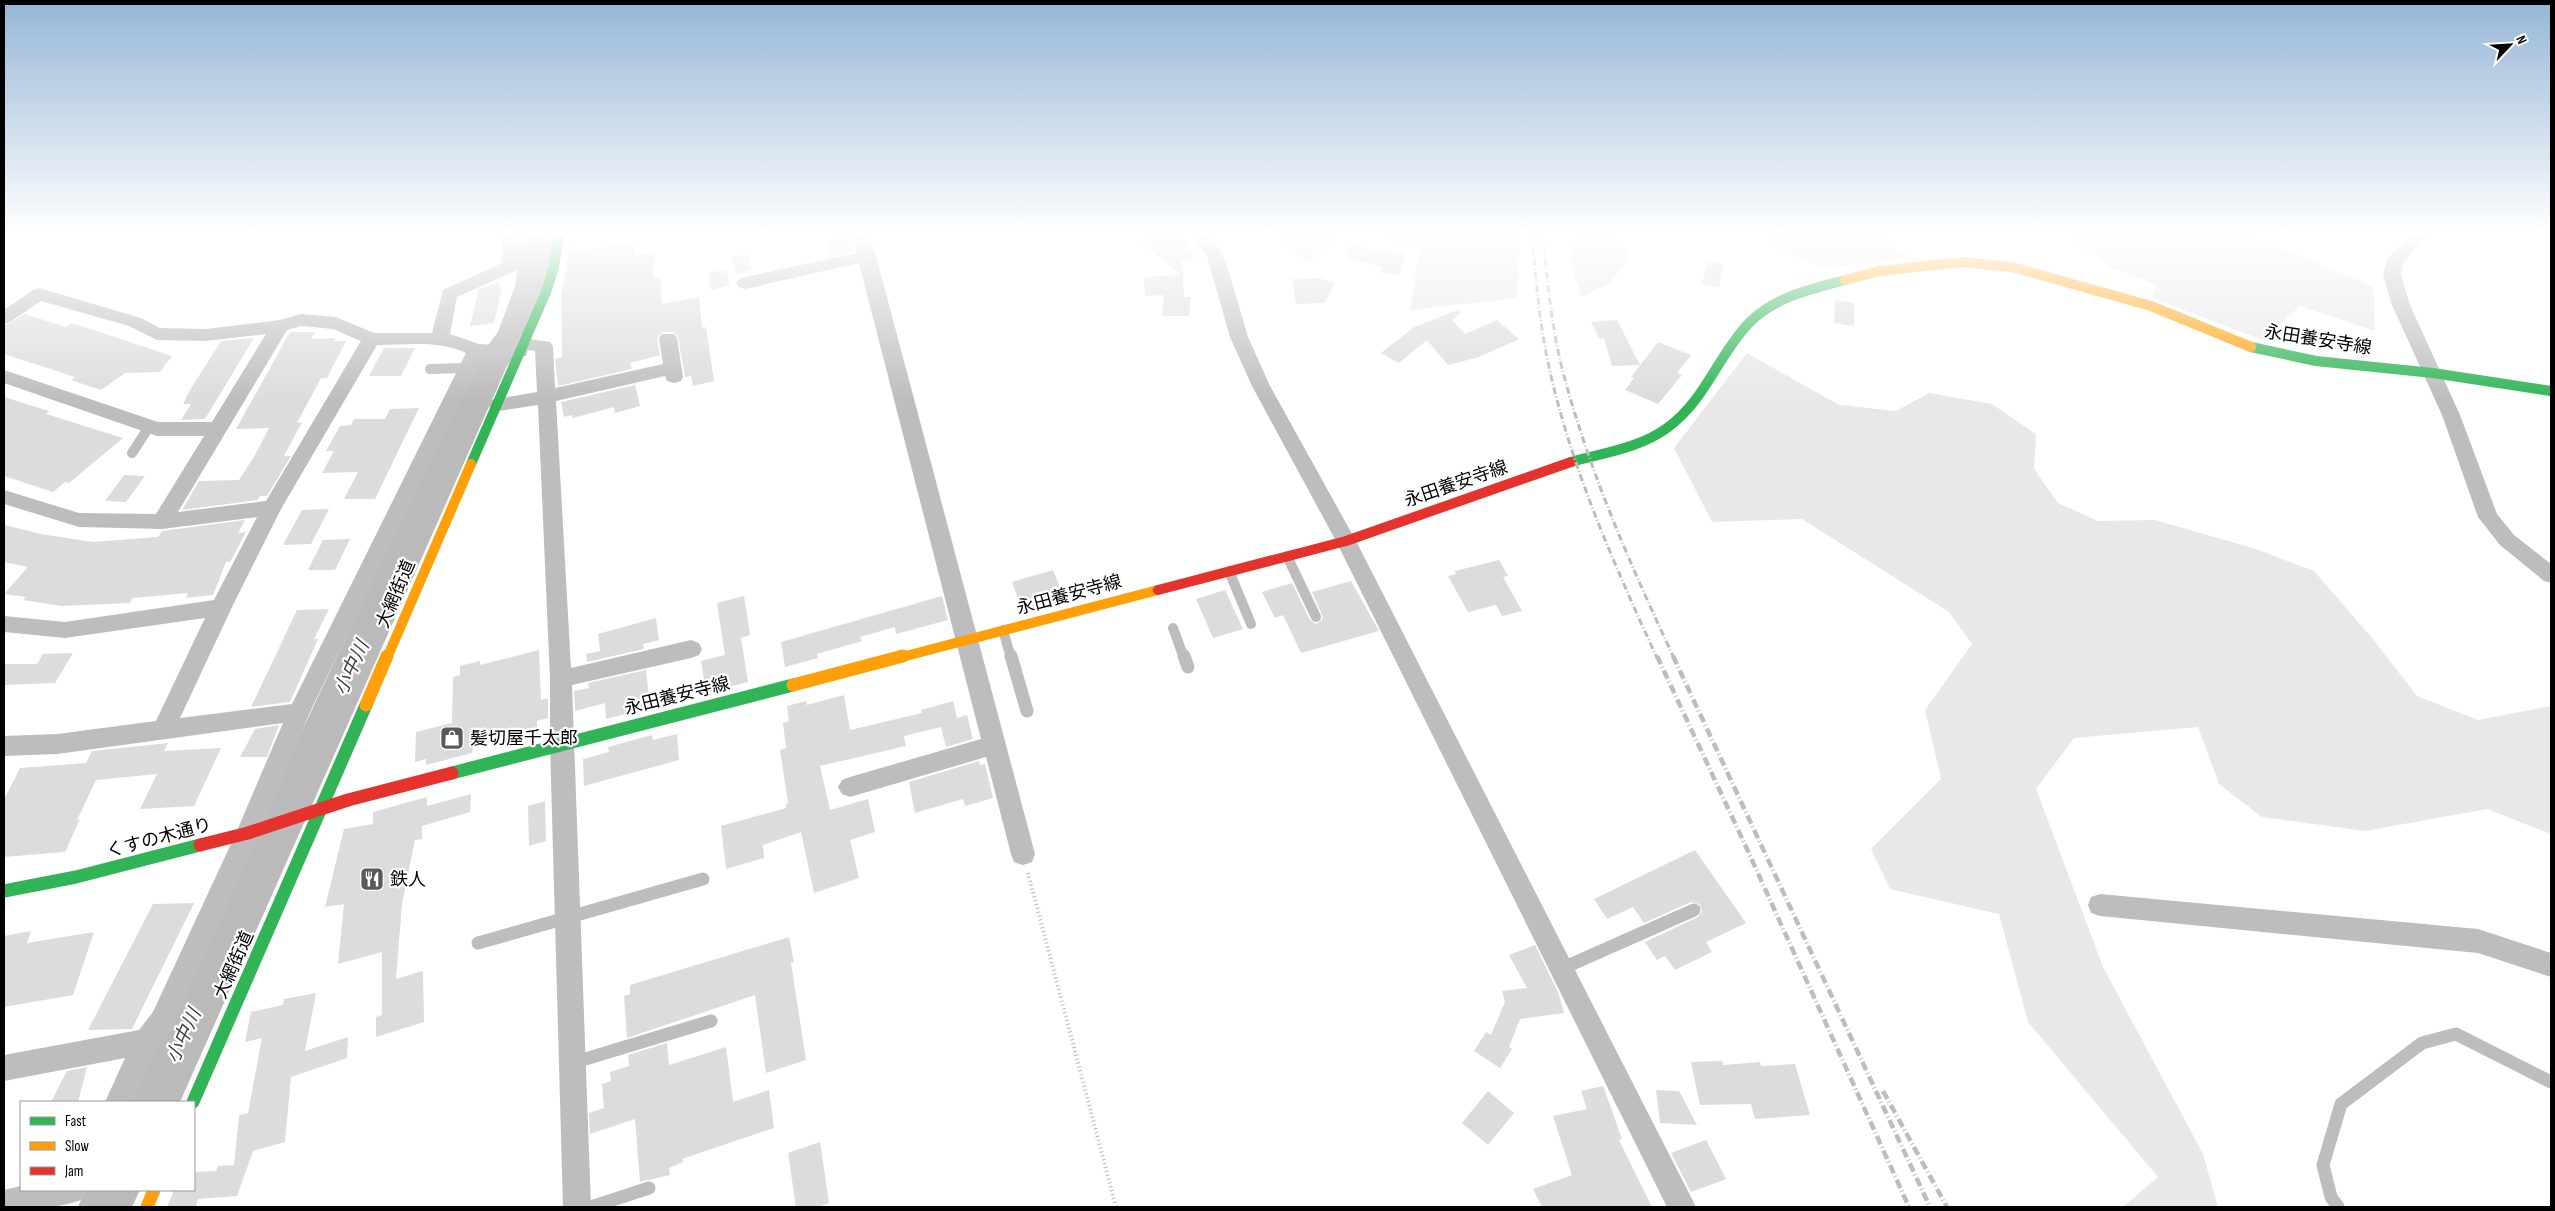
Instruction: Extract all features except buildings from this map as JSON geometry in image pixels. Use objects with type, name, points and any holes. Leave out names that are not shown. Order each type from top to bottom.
[{"type":"street","points":[[440,339],[448,294],[458,290]]},
{"type":"street","name":"大網街道","points":[[193,1101],[547,290]]},
{"type":"street","points":[[876,290],[1023,854]]},
{"type":"street","points":[[1225,290],[1238,337],[1262,386],[1346,541],[1682,1207]]},
{"type":"street","name":"永田養安寺線","points":[[321,811],[348,800],[1346,541],[1567,463],[1630,445],[1667,428],[1690,406],[1748,323],[1774,304],[1811,290]]},
{"type":"street","name":"永田養安寺線","points":[[2092,290],[2151,306],[2251,347],[2316,361],[2433,373],[2551,391]]},
{"type":"street","points":[[2396,290],[2401,305],[2454,423],[2488,517],[2507,540],[2551,575]]},
{"type":"street","points":[[4,318],[39,294],[135,322],[157,334],[206,335],[280,326],[301,320],[336,323],[371,339],[440,339],[456,341],[471,359]]},
{"type":"street","points":[[162,522],[280,326]]},
{"type":"street","points":[[498,405],[673,373],[668,338]]},
{"type":"street","points":[[163,731],[272,508],[371,339]]},
{"type":"street","points":[[471,359],[522,348],[544,346],[561,679],[561,744],[577,1207]]},
{"type":"street","points":[[119,1101],[147,1041],[162,1021],[248,833],[299,712],[471,359]]},
{"type":"street","points":[[4,376],[157,429],[219,429]]},
{"type":"street","points":[[5,499],[79,520],[162,522],[272,508]]},
{"type":"street","points":[[4,624],[65,630],[222,607]]},
{"type":"street","points":[[561,679],[692,649]]},
{"type":"street","points":[[4,746],[58,744],[299,712]]},
{"type":"street","points":[[850,787],[994,744]]},
{"type":"street","name":"くすの木通り","points":[[4,891],[76,877],[248,833],[321,811]]},
{"type":"street","points":[[2100,905],[2478,941],[2551,965]]},
{"type":"street","points":[[4,1068],[147,1041]]},
{"type":"street","points":[[4,1204],[66,1191]]},
{"type":"street","points":[[71,1207],[79,1191]]},
{"type":"street","points":[[146,1207],[154,1191]]},
{"type":"lane","points":[[430,369],[471,359]]},
{"type":"lane","points":[[132,453],[149,427]]},
{"type":"lane","points":[[1287,556],[1316,617]]},
{"type":"lane","points":[[1229,571],[1251,624]]},
{"type":"lane","points":[[1173,628],[1188,667]]},
{"type":"lane","points":[[1003,630],[1027,711]]},
{"type":"lane","points":[[478,943],[703,879]]},
{"type":"lane","points":[[1563,968],[1694,910]]},
{"type":"lane","points":[[572,1064],[712,1021]]},
{"type":"lane","points":[[2338,1207],[2331,1197],[2323,1165],[2341,1104],[2422,1042],[2456,1034],[2551,1082]]},
{"type":"lane","points":[[591,1207],[649,1188]]},
{"type":"path","points":[[1023,854],[1116,1207]]},
{"type":"shaded area","points":[[1413,290],[1517,290],[1517,298],[1410,310]]},
{"type":"shaded area","points":[[1579,290],[1597,290],[1581,297]]},
{"type":"shaded area","points":[[2154,290],[2374,290],[2375,331],[2300,306],[2263,340],[2152,298]]},
{"type":"shaded area","points":[[1747,353],[1839,405],[1896,411],[1929,393],[1992,404],[2036,434],[2034,469],[2058,503],[2098,521],[2155,520],[2256,549],[2314,571],[2372,638],[2417,696],[2478,720],[2551,706],[2551,834],[2487,809],[2365,831],[2262,817],[2219,784],[2198,727],[2074,738],[2036,789],[2103,967],[2203,1154],[2218,1207],[2123,1207],[2158,1177],[2028,1022],[1999,914],[1890,889],[1871,849],[1941,779],[1925,710],[1972,644],[1949,612],[1802,519],[1712,522],[1674,448]]},
{"type":"waterway","name":"小中川","points":[[154,1101],[492,362],[514,335],[530,290]]},
{"type":"waterway","name":"小中川","points":[[105,1207],[113,1191]]},
{"type":"railway","points":[[1537,290],[1544,344],[1561,416],[1572,452],[1598,522],[1657,658]]},
{"type":"railway","points":[[1549,290],[1562,368],[1584,443],[1611,516],[1674,658]]},
{"type":"railway","points":[[1657,656],[1747,849],[1909,1207]]},
{"type":"railway","points":[[1673,656],[1930,1207]]},
{"type":"railway","points":[[1883,1091],[1947,1207]]},
{"type":"traffic: fast","points":[[471,464],[547,290]]},
{"type":"traffic: fast","points":[[1571,462],[1633,445],[1667,428],[1692,405],[1738,336],[1749,323],[1759,314],[1782,300],[1812,290]]},
{"type":"traffic: fast","points":[[2251,347],[2316,361],[2433,373],[2551,391]]},
{"type":"traffic: fast","points":[[452,773],[793,685]]},
{"type":"traffic: fast","points":[[193,1101],[366,705]]},
{"type":"traffic: fast","points":[[4,891],[76,877],[200,845]]},
{"type":"traffic: slow","points":[[2092,290],[2151,306],[2251,347]]},
{"type":"traffic: slow","points":[[366,705],[471,464]]},
{"type":"traffic: slow","points":[[793,685],[1158,590]]},
{"type":"traffic: slow","points":[[147,1207],[154,1191]]},
{"type":"traffic: jam","points":[[1158,590],[1346,541],[1571,462]]},
{"type":"traffic: jam","points":[[200,845],[248,833],[348,800],[452,773]]},
{"type":"place","name":"髪切屋千太郎","points":[[452,738]]},
{"type":"place","name":"鉄人","points":[[372,879]]}]
